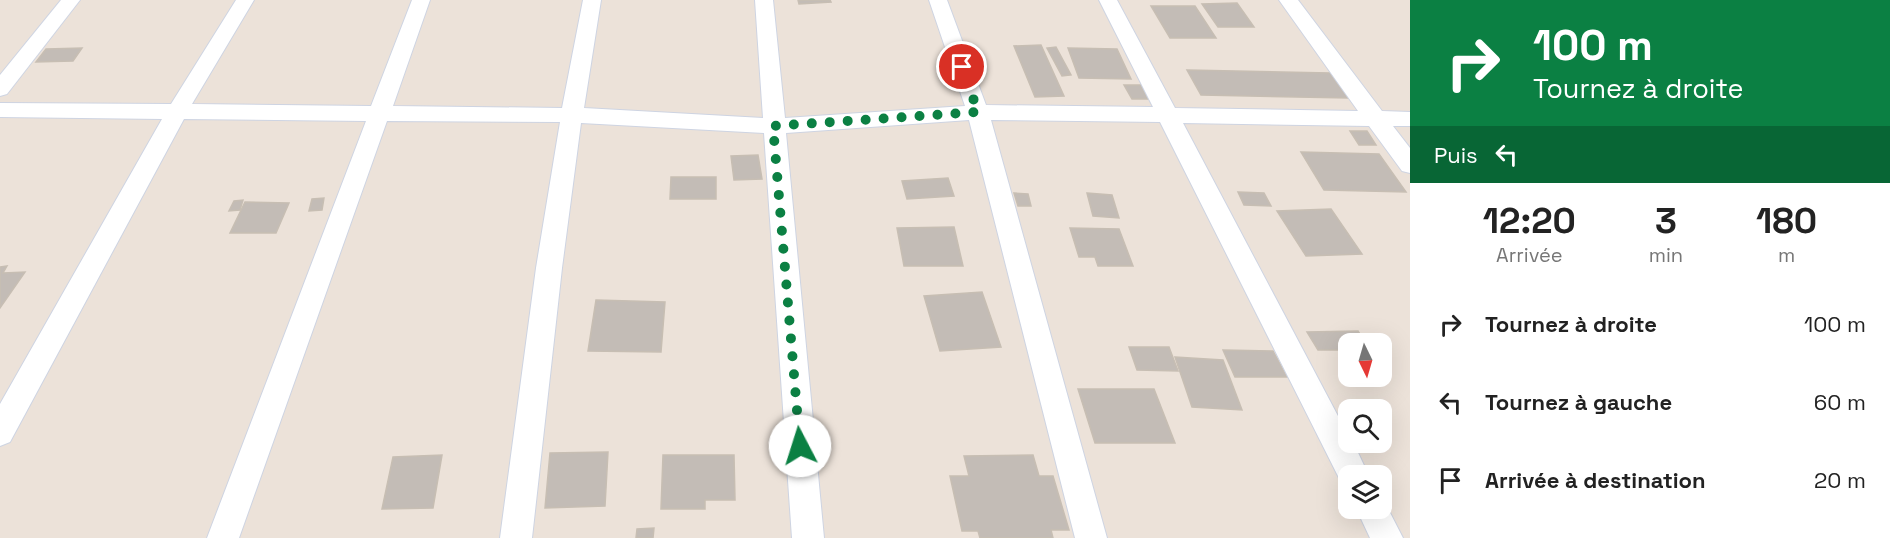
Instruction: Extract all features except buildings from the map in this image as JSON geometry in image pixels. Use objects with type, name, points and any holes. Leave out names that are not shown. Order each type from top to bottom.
[{"type":"street","points":[[0,89],[71,0]]},
{"type":"street","points":[[0,432],[177,112],[245,0]]},
{"type":"street","points":[[222,538],[421,0]]},
{"type":"street","points":[[516,538],[545,288],[570,115],[592,0]]},
{"type":"street","points":[[764,0],[808,538]]},
{"type":"street","points":[[938,0],[978,112],[1091,538]]},
{"type":"street","points":[[1108,0],[1348,465]]},
{"type":"street","points":[[1288,0],[1410,165]]},
{"type":"street","points":[[0,110],[570,115],[773,126],[978,112],[1410,119]]},
{"type":"street","points":[[1377,519],[1387,538]]},
{"type":"route","points":[[800,446],[773,126],[978,112],[962,67]]}]
